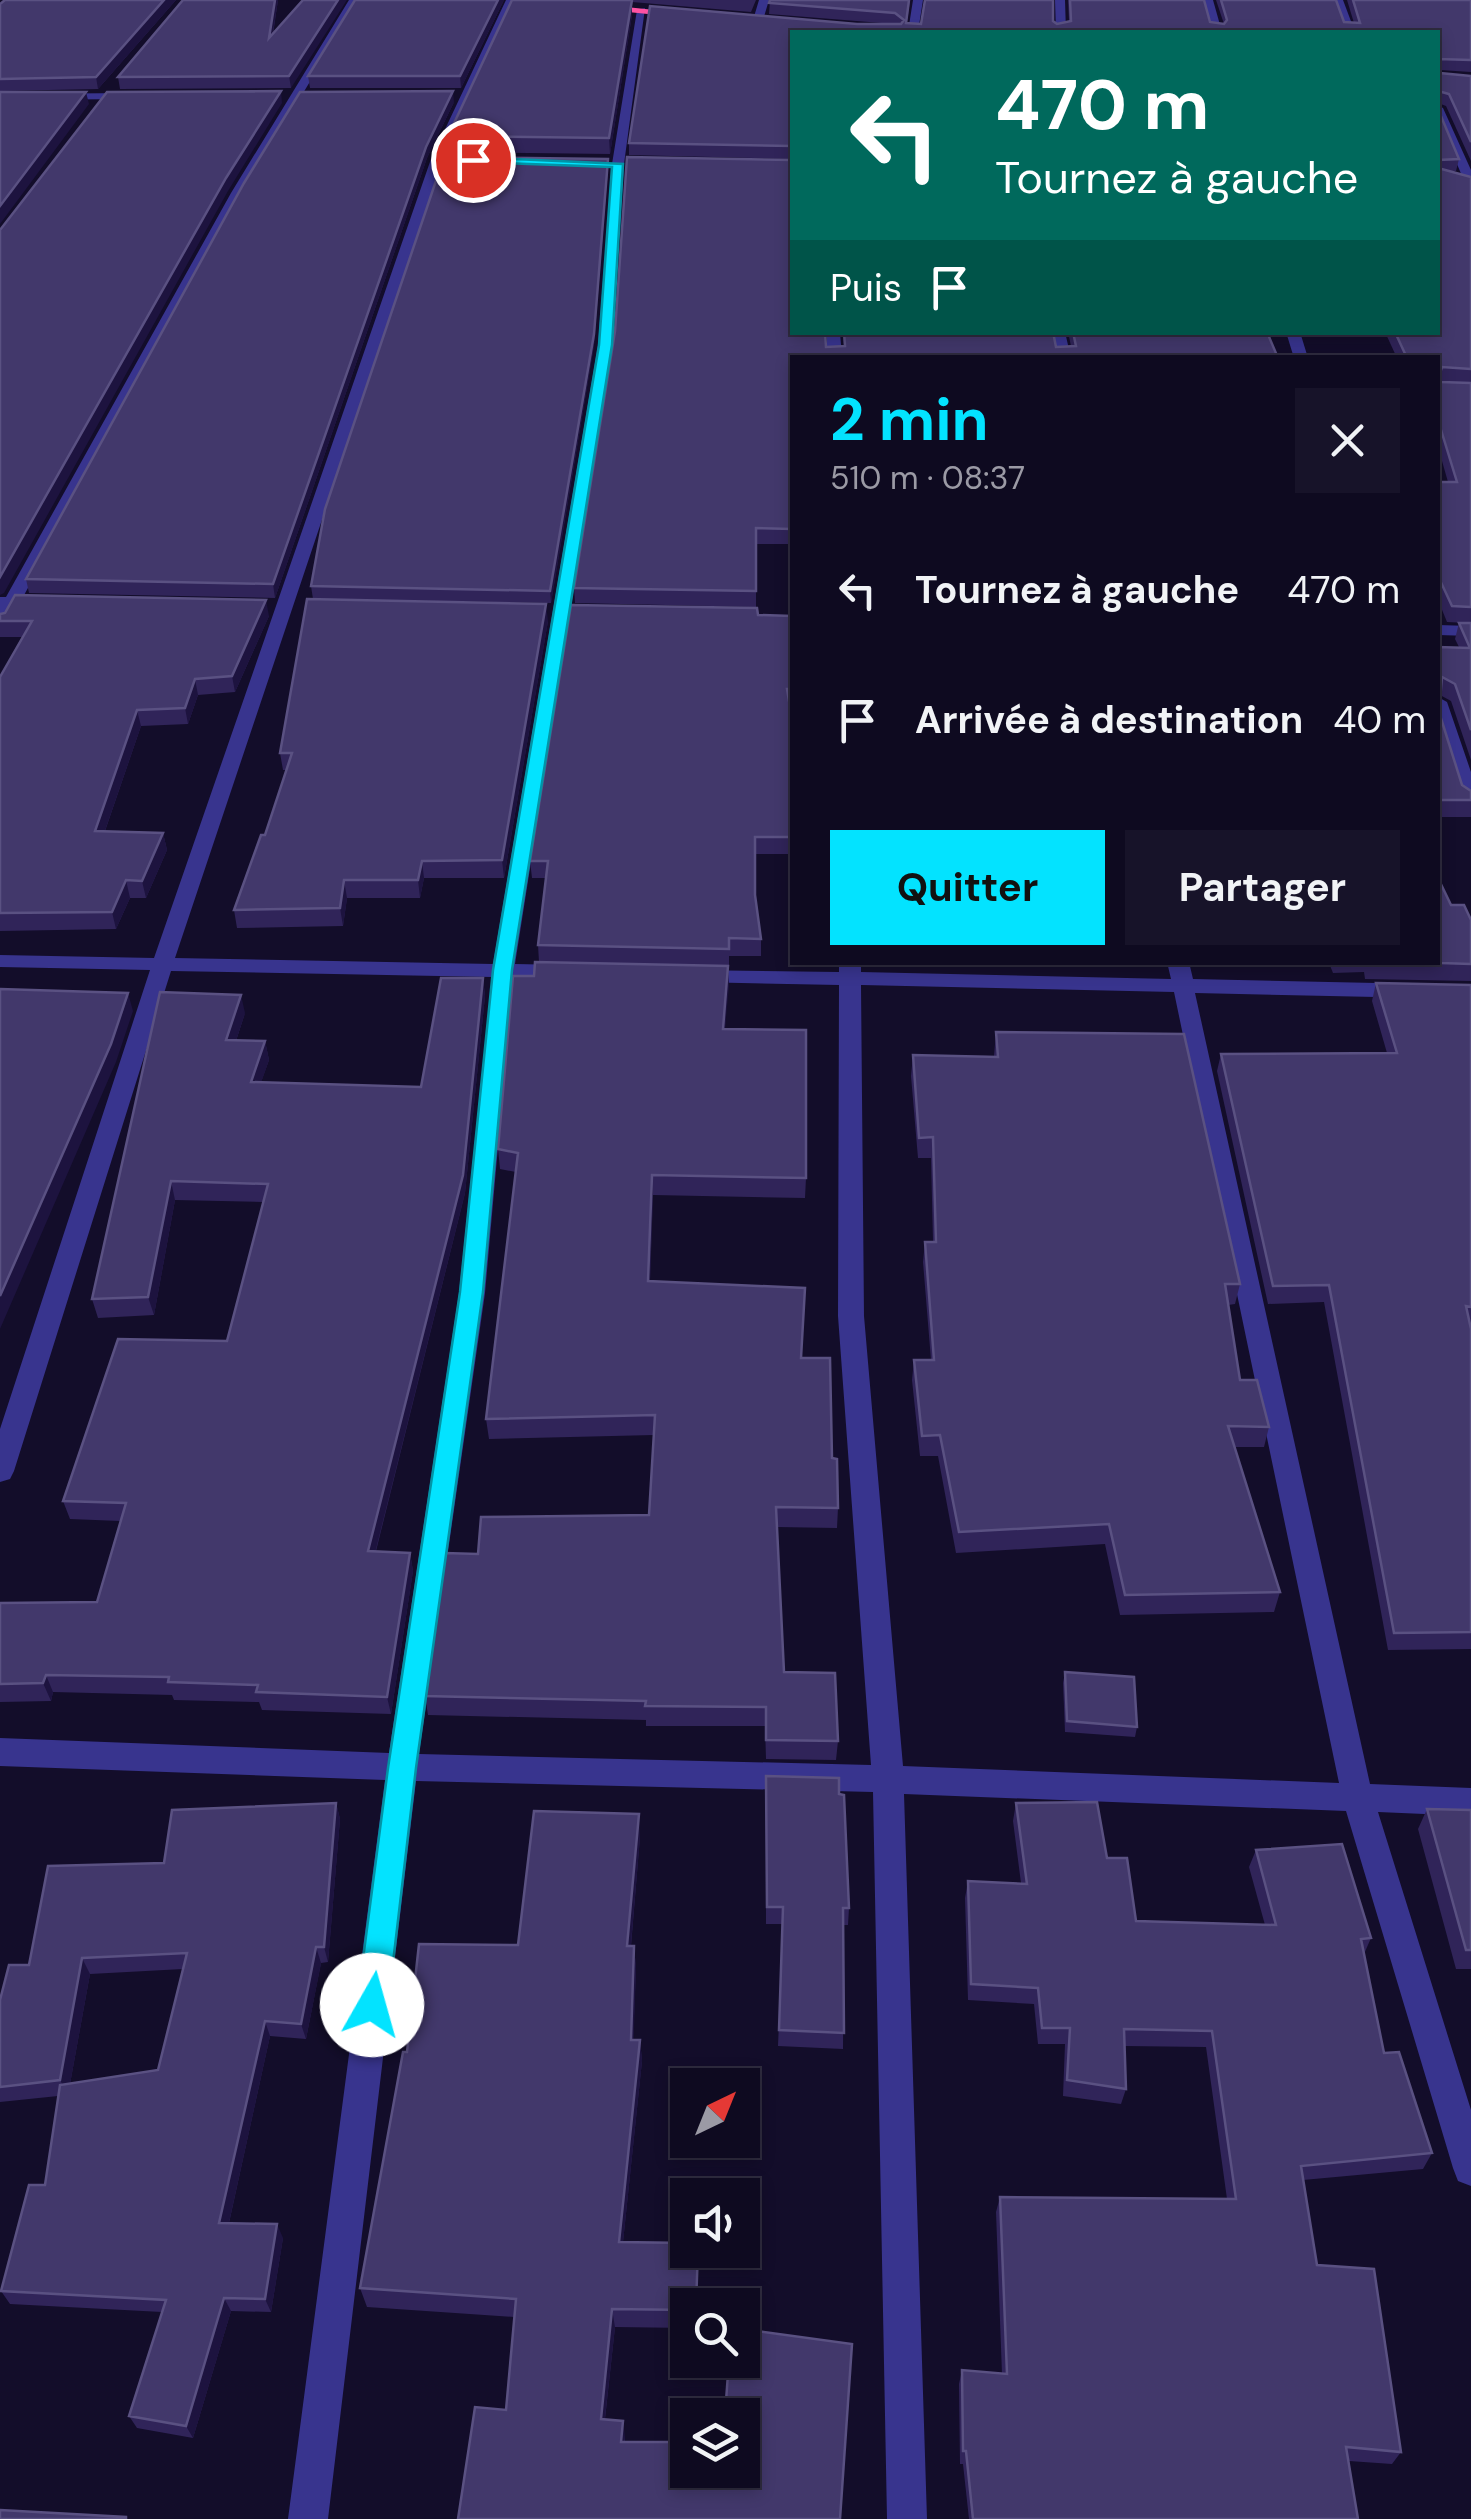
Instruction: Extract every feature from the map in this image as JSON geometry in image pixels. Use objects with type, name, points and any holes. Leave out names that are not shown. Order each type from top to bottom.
[{"type":"highway","points":[[513,0],[600,3],[700,15]]},
{"type":"highway","points":[[738,18],[773,21]]},
{"type":"street","points":[[0,623],[6,602],[237,193],[354,0]]},
{"type":"street","points":[[0,1470],[162,966],[437,160],[464,95],[513,0]]},
{"type":"street","points":[[758,20],[764,0]]},
{"type":"street","points":[[913,30],[918,0]]},
{"type":"street","points":[[1060,0],[1061,30]]},
{"type":"street","points":[[1208,0],[1216,30]]},
{"type":"street","points":[[1338,0],[1349,30]]},
{"type":"street","points":[[308,2519],[402,1768],[472,1292],[502,970],[605,345],[617,164],[642,10]]},
{"type":"street","points":[[92,112],[115,83]]},
{"type":"street","points":[[279,95],[317,95]]},
{"type":"street","points":[[445,95],[464,95]]},
{"type":"street","points":[[0,97],[143,96]]},
{"type":"street","points":[[1440,112],[1470,180]]},
{"type":"street","points":[[437,160],[455,160]]},
{"type":"street","points":[[1453,178],[1470,180]]},
{"type":"street","points":[[6,602],[71,602]]},
{"type":"street","points":[[1440,630],[1471,631]]},
{"type":"street","points":[[1440,708],[1471,800]]},
{"type":"street","points":[[0,961],[580,972]]},
{"type":"street","points":[[850,970],[851,1316],[888,1779],[907,2519]]},
{"type":"street","points":[[676,974],[850,970],[1180,974],[1471,992]]},
{"type":"street","points":[[1180,974],[1358,1798],[1471,2168]]},
{"type":"street","points":[[0,1752],[402,1768],[888,1779],[1471,1802]]},
{"type":"building","points":[[5,0],[164,0],[96,77],[0,79],[0,4]]},
{"type":"building","points":[[183,0],[275,0],[269,38],[303,0],[338,0],[289,76],[118,77]]},
{"type":"building","points":[[355,0],[498,0],[460,76],[308,76]]},
{"type":"building","points":[[512,0],[632,0],[609,138],[448,136]]},
{"type":"building","points":[[909,0],[906,23],[921,24],[925,0],[1053,0],[1053,21],[1057,24],[1071,21],[1070,0],[1204,0],[1210,22],[1224,24],[1227,20],[1221,0],[1336,0],[1344,22],[1360,23],[1353,0],[1471,0],[1471,60],[1440,59],[1440,30],[790,30],[790,146],[629,143],[650,6],[857,24],[901,24],[904,20],[895,13],[769,3]]},
{"type":"building","points":[[1440,73],[1471,76],[1471,142],[1449,94],[1440,92]]},
{"type":"building","points":[[281,91],[226,178],[0,577],[0,230],[107,92]]},
{"type":"building","points":[[453,91],[426,147],[273,584],[26,579],[244,183],[300,92]]},
{"type":"building","points":[[0,92],[86,92],[0,206]]},
{"type":"building","points":[[1440,114],[1459,159],[1440,160]]},
{"type":"building","points":[[444,157],[608,159],[594,334],[550,591],[311,586],[325,509]]},
{"type":"building","points":[[627,157],[790,160],[790,335],[825,335],[826,347],[845,346],[844,335],[1054,335],[1056,347],[1076,346],[1074,335],[1268,335],[1277,355],[790,355],[790,529],[756,528],[756,591],[574,588],[615,331]]},
{"type":"building","points":[[1440,169],[1471,177],[1471,369],[1442,367],[1440,373],[1440,355],[1406,355],[1396,335],[1440,335]]},
{"type":"building","points":[[1440,381],[1471,383],[1471,607],[1452,606],[1440,580],[1440,482],[1457,482],[1440,427]]},
{"type":"building","points":[[15,595],[266,600],[232,676],[195,679],[185,708],[137,710],[95,831],[163,833],[142,881],[126,880],[112,912],[0,913],[0,677],[32,621],[0,621],[0,614],[5,613]]},
{"type":"building","points":[[307,599],[546,604],[502,860],[422,861],[418,880],[344,880],[340,908],[234,910],[261,835],[265,835],[292,753],[280,753]]},
{"type":"building","points":[[571,605],[757,608],[758,615],[790,616],[790,837],[755,837],[755,895],[761,939],[729,938],[729,949],[538,945],[548,861],[530,861]]},
{"type":"building","points":[[1459,623],[1471,623],[1471,730],[1455,684],[1442,677],[1440,700],[1440,647],[1470,648]]},
{"type":"building","points":[[1440,715],[1462,785],[1471,791],[1471,800],[1440,800]]},
{"type":"building","points":[[1440,882],[1451,905],[1464,905],[1471,920],[1471,964],[1440,963]]},
{"type":"building","points":[[535,962],[728,966],[723,1029],[806,1030],[806,1178],[652,1175],[648,1281],[805,1288],[801,1358],[830,1358],[832,1458],[837,1459],[838,1508],[776,1507],[784,1672],[835,1673],[838,1741],[766,1740],[766,1707],[425,1696],[445,1553],[478,1554],[481,1517],[649,1515],[655,1415],[486,1419],[518,1153],[498,1149],[513,976],[534,976]]},
{"type":"building","points":[[441,978],[483,978],[463,1175],[368,1551],[410,1553],[387,1697],[256,1692],[258,1685],[168,1682],[169,1677],[46,1675],[43,1683],[0,1684],[0,1603],[97,1602],[126,1503],[63,1501],[118,1339],[227,1341],[268,1184],[171,1181],[148,1297],[92,1299],[160,992],[241,995],[226,1040],[265,1041],[251,1082],[421,1087]]},
{"type":"building","points":[[1376,983],[1471,985],[1471,1307],[1466,1306],[1471,1329],[1471,1632],[1394,1633],[1329,1285],[1273,1286],[1221,1054],[1397,1053]]},
{"type":"building","points":[[0,989],[128,993],[111,1044],[0,1296]]},
{"type":"building","points":[[996,1032],[1184,1034],[1240,1284],[1225,1284],[1240,1380],[1257,1380],[1269,1427],[1228,1426],[1280,1592],[1125,1595],[1109,1524],[959,1532],[940,1435],[922,1436],[914,1360],[934,1360],[925,1242],[936,1242],[933,1137],[919,1138],[913,1055],[998,1057]]},
{"type":"building","points":[[1065,1672],[1134,1677],[1137,1727],[1067,1721]]},
{"type":"building","points":[[766,1776],[839,1778],[839,1794],[844,1795],[849,1908],[843,1908],[844,2033],[779,2030],[783,1907],[767,1907]]},
{"type":"building","points":[[1097,1802],[1107,1858],[1127,1858],[1136,1921],[1276,1925],[1256,1850],[1342,1844],[1371,1938],[1361,1939],[1384,2053],[1399,2052],[1432,2153],[1301,2166],[1317,2265],[1374,2269],[1401,2452],[1346,2447],[1358,2519],[973,2519],[963,2451],[962,2370],[1007,2374],[1000,2197],[1236,2199],[1212,2031],[1124,2029],[1126,2089],[1067,2080],[1070,2028],[1042,2028],[1038,1988],[971,1984],[968,1881],[1027,1884],[1016,1803]]},
{"type":"building","points":[[336,1803],[324,1947],[316,1947],[301,2024],[265,2021],[219,2223],[277,2224],[265,2299],[224,2298],[186,2426],[129,2416],[166,2300],[1,2291],[29,2185],[45,2185],[60,2085],[158,2070],[187,1953],[82,1958],[60,2080],[0,2087],[0,2000],[9,1965],[29,1965],[48,1866],[164,1863],[172,1810]]},
{"type":"building","points":[[1427,1809],[1471,1810],[1471,1950],[1466,1950]]},
{"type":"building","points":[[534,1811],[639,1814],[627,1946],[634,1946],[631,2040],[640,2040],[619,2242],[670,2243],[670,2268],[697,2268],[697,2288],[670,2288],[670,2310],[612,2309],[601,2419],[623,2421],[621,2442],[670,2442],[670,2488],[760,2488],[760,2398],[726,2398],[728,2378],[760,2378],[760,2331],[852,2344],[840,2519],[458,2519],[475,2407],[506,2410],[516,2299],[360,2288],[403,2052],[407,2052],[419,1944],[518,1945]]},
{"type":"building","points":[[0,2510],[126,2517],[126,2519],[0,2519]]},
{"type":"route","points":[[372,2005],[402,1768],[472,1292],[502,970],[605,345],[618,164],[473,160]]}]
